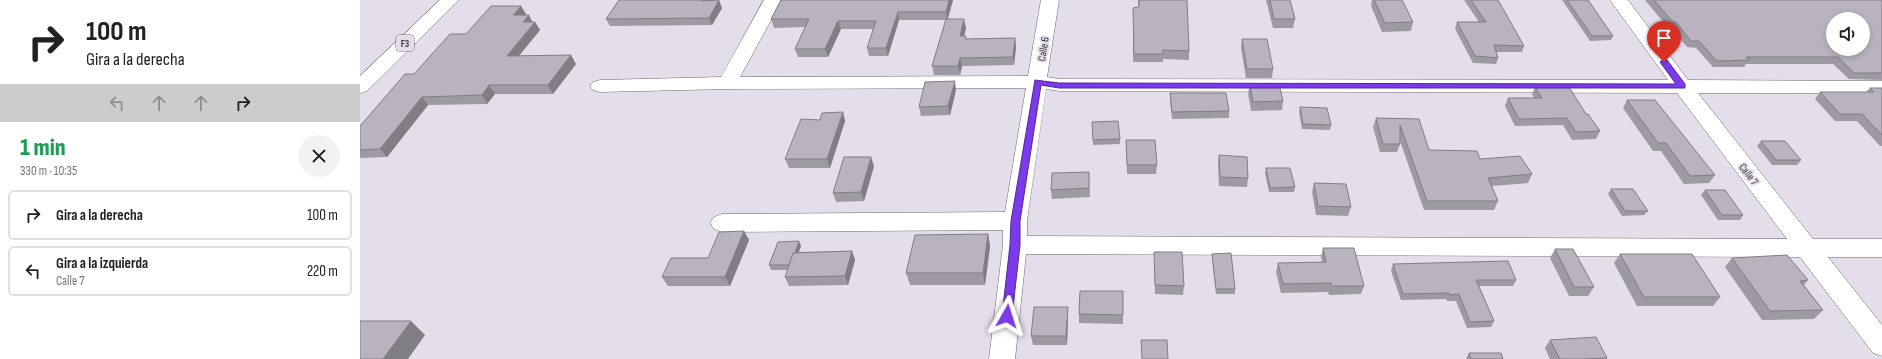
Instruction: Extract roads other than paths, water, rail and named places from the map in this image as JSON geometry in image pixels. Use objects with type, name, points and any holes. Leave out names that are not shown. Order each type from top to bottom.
[{"type":"main road","name":"F3","points":[[360,87],[450,0]]},
{"type":"main road","points":[[727,83],[773,0]]},
{"type":"main road","name":"Calle 6","points":[[1002,359],[1015,245],[1015,221],[1050,0]]},
{"type":"main road","name":"Calle 7","points":[[1619,0],[1682,86],[1882,345]]},
{"type":"main road","points":[[600,86],[727,83],[1037,82],[1067,86],[1882,86]]},
{"type":"main road","points":[[722,223],[1015,221]]},
{"type":"main road","points":[[1015,245],[1882,248]]}]
